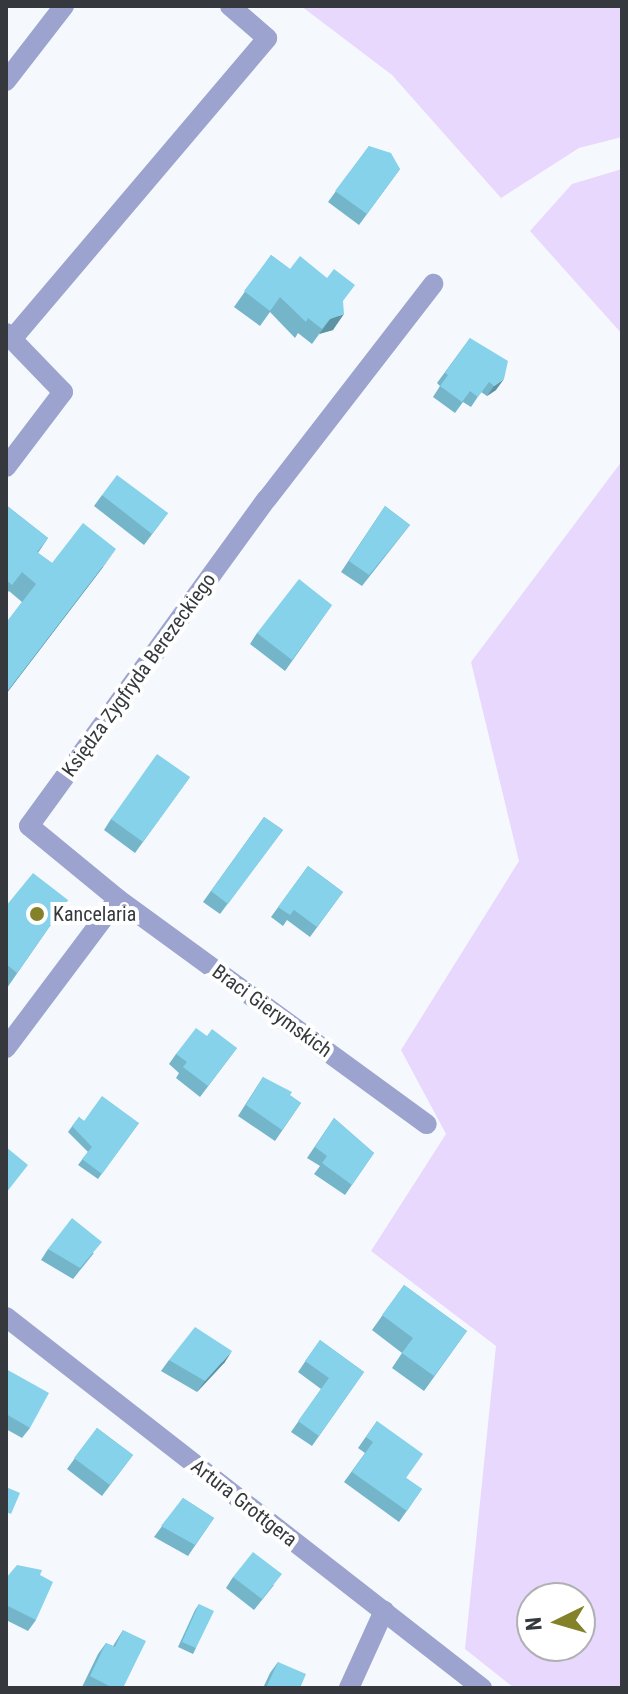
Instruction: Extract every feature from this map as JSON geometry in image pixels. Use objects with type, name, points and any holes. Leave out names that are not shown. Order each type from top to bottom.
[{"type":"street","points":[[6,81],[64,6]]},
{"type":"street","points":[[6,467],[63,392],[10,335],[267,38],[230,6]]},
{"type":"street","name":"Księdza Zygfryda Berezeckiego","points":[[118,899],[29,826],[276,487],[433,284]]},
{"type":"street","points":[[6,1048],[118,899]]},
{"type":"street","name":"Braci Gierymskich","points":[[118,899],[427,1124]]},
{"type":"street","name":"Artura Grottgera","points":[[6,1317],[482,1688]]},
{"type":"street","points":[[349,1688],[384,1611]]},
{"type":"shaded area","points":[[301,6],[622,6],[622,137],[579,148],[501,198],[392,75]]},
{"type":"shaded area","points":[[622,169],[622,334],[530,231],[572,184]]},
{"type":"shaded area","points":[[622,461],[622,1688],[514,1688],[465,1649],[496,1346],[371,1251],[446,1134],[401,1050],[519,861],[471,662]]},
{"type":"building","points":[[369,146],[391,153],[400,169],[367,214],[335,191]]},
{"type":"building","points":[[271,255],[290,269],[300,256],[327,278],[334,269],[355,285],[343,301],[344,314],[330,319],[322,329],[308,318],[306,322],[280,297],[270,311],[244,291]]},
{"type":"building","points":[[470,338],[508,361],[504,379],[494,386],[489,382],[478,397],[470,391],[462,402],[440,386],[448,375],[445,373]]},
{"type":"building","points":[[117,475],[168,513],[152,534],[102,495]]},
{"type":"building","points":[[6,505],[48,538],[37,552],[52,563],[83,523],[116,549],[6,693],[6,623],[36,584],[22,572],[12,585],[6,580]]},
{"type":"building","points":[[385,506],[410,525],[369,575],[349,561]]},
{"type":"building","points":[[299,579],[332,605],[292,660],[257,633]]},
{"type":"building","points":[[157,754],[190,777],[143,842],[111,819]]},
{"type":"building","points":[[264,817],[283,830],[228,904],[211,891]]},
{"type":"building","points":[[308,866],[343,892],[317,927],[294,910],[290,915],[278,907]]},
{"type":"building","points":[[33,873],[68,900],[17,973],[6,964],[6,906]]},
{"type":"building","points":[[196,1028],[207,1036],[212,1029],[237,1048],[208,1086],[183,1067],[187,1062],[176,1054]]},
{"type":"building","points":[[263,1077],[292,1092],[290,1095],[301,1103],[282,1130],[246,1105]]},
{"type":"building","points":[[102,1096],[139,1123],[102,1174],[82,1159],[92,1147],[72,1126],[79,1117],[84,1121]]},
{"type":"building","points":[[334,1118],[374,1153],[352,1185],[322,1163],[327,1156],[315,1147]]},
{"type":"building","points":[[6,1147],[28,1165],[6,1193]]},
{"type":"building","points":[[72,1218],[102,1242],[80,1268],[48,1249]]},
{"type":"building","points":[[404,1285],[467,1331],[434,1376],[402,1353],[413,1338],[382,1315]]},
{"type":"building","points":[[195,1327],[232,1351],[205,1381],[169,1360]]},
{"type":"building","points":[[320,1340],[364,1372],[319,1436],[298,1421],[329,1378],[305,1361]]},
{"type":"building","points":[[6,1369],[49,1393],[30,1428],[6,1414]]},
{"type":"building","points":[[377,1421],[423,1454],[406,1478],[422,1489],[407,1511],[352,1472],[373,1442],[366,1437]]},
{"type":"building","points":[[97,1428],[133,1455],[110,1485],[74,1458]]},
{"type":"building","points":[[6,1487],[20,1493],[11,1514],[6,1512]]},
{"type":"building","points":[[183,1498],[214,1518],[195,1545],[161,1526]]},
{"type":"building","points":[[253,1552],[282,1574],[262,1599],[233,1577]]},
{"type":"building","points":[[17,1565],[42,1570],[40,1575],[53,1582],[36,1620],[6,1605],[6,1578]]},
{"type":"building","points":[[199,1604],[214,1611],[196,1648],[182,1642]]},
{"type":"building","points":[[123,1630],[146,1641],[123,1688],[113,1688],[90,1676],[106,1643],[115,1647]]},
{"type":"building","points":[[278,1662],[306,1674],[300,1688],[266,1688]]},
{"type":"place","name":"Kancelaria","points":[[37,914]]}]
